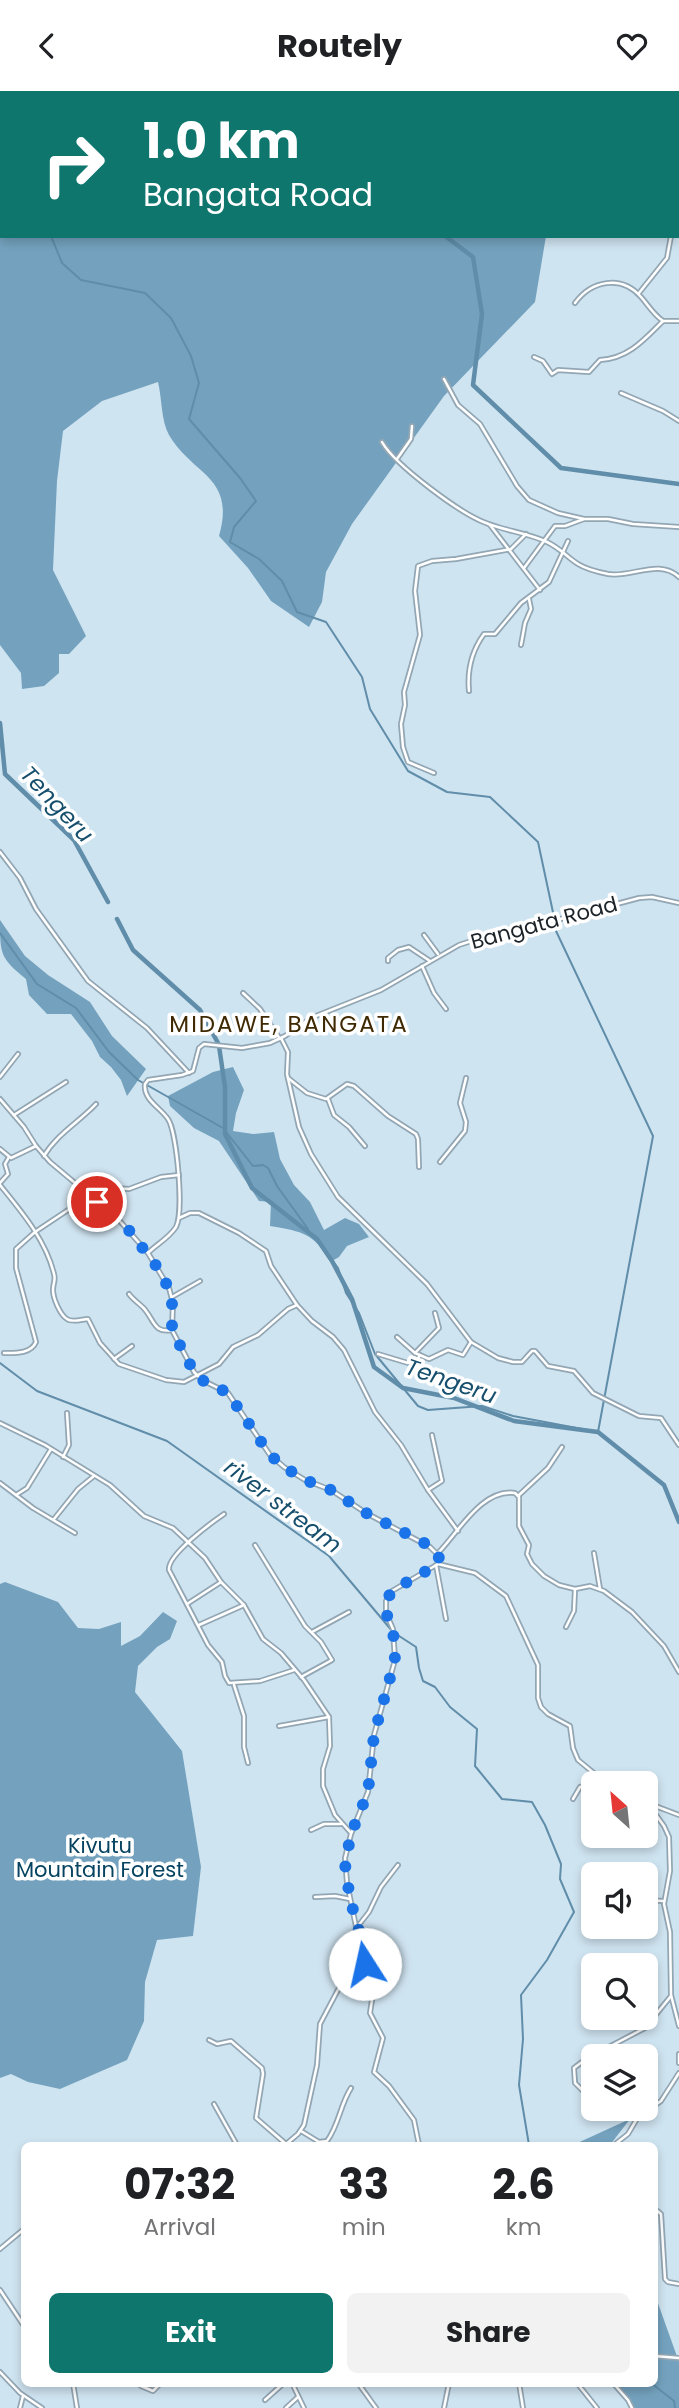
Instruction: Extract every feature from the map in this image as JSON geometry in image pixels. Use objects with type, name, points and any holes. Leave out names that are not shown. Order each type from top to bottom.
[{"type":"street","points":[[638,294],[667,258],[671,238]]},
{"type":"street","points":[[575,303],[588,289],[602,283],[624,285],[638,294],[663,321],[679,321]]},
{"type":"street","points":[[534,357],[543,361],[552,374],[558,370],[589,372],[600,360],[614,359],[643,342],[663,321]]},
{"type":"street","points":[[444,379],[456,403],[480,424],[527,499],[558,513],[584,519],[679,527]]},
{"type":"street","points":[[621,393],[679,421]]},
{"type":"street","points":[[396,460],[411,439],[412,426]]},
{"type":"street","points":[[382,442],[396,460],[419,480],[490,525],[544,540],[564,551],[579,564],[606,573],[624,575],[664,568],[679,577]]},
{"type":"street","points":[[524,568],[556,525],[565,526],[584,519]]},
{"type":"street","points":[[490,525],[540,590]]},
{"type":"street","points":[[434,773],[410,764],[405,757],[402,741],[404,692],[421,635],[415,591],[417,568],[420,564],[432,561],[511,549],[526,534]]},
{"type":"street","points":[[469,691],[468,670],[477,644],[484,634],[495,634],[516,607],[540,590],[552,577],[568,541]]},
{"type":"street","points":[[521,645],[524,625],[531,609],[530,596]]},
{"type":"street","points":[[0,852],[20,878],[36,909],[88,981],[147,1028],[189,1073],[150,1079],[144,1088],[147,1097],[170,1122],[178,1175],[179,1219],[170,1235],[148,1253]]},
{"type":"street","name":"Bangata Road","points":[[189,1073],[194,1069],[199,1048],[204,1044],[242,1048],[281,1039],[311,1018],[381,990],[459,945],[508,929],[538,925],[639,898],[679,902]]},
{"type":"street","points":[[424,935],[439,955]]},
{"type":"street","points":[[388,961],[387,958],[398,950],[410,947],[430,961]]},
{"type":"street","points":[[422,966],[434,993],[446,1009]]},
{"type":"street","points":[[243,993],[260,1009],[288,1052],[288,1078],[304,1141],[338,1197],[427,1284],[471,1342],[493,1356],[513,1362],[522,1362],[534,1351],[548,1366],[573,1371],[593,1393],[639,1416],[661,1418],[679,1445]]},
{"type":"street","points":[[0,1077],[18,1054]]},
{"type":"street","points":[[288,1078],[307,1093],[328,1099]]},
{"type":"street","points":[[440,1162],[466,1131],[460,1103],[466,1078]]},
{"type":"street","points":[[14,1115],[66,1082]]},
{"type":"street","points":[[328,1099],[346,1084],[354,1086],[388,1116],[416,1134],[419,1167]]},
{"type":"street","points":[[0,1099],[26,1129],[44,1156],[128,1229],[148,1253],[167,1284],[172,1297],[172,1330],[197,1377],[228,1393],[262,1445],[284,1467],[305,1480],[331,1490],[438,1553],[440,1558],[437,1565],[446,1619]]},
{"type":"street","points":[[328,1099],[334,1115],[349,1126],[365,1146]]},
{"type":"street","points":[[44,1156],[55,1139],[96,1104]]},
{"type":"street","points":[[36,1146],[9,1157],[5,1163],[8,1174],[0,1184],[35,1232],[53,1269],[54,1294],[64,1316],[71,1321],[88,1319],[96,1336],[122,1366],[166,1380],[184,1382],[222,1361],[233,1347],[258,1335],[288,1309],[297,1305]]},
{"type":"street","points":[[0,1149],[9,1157]]},
{"type":"street","points":[[95,1200],[115,1188],[129,1189],[161,1177],[178,1175]]},
{"type":"street","points":[[4,1353],[28,1350],[35,1345],[14,1257],[18,1246],[89,1196]]},
{"type":"street","points":[[179,1219],[190,1213],[199,1213],[239,1233],[267,1252],[271,1266],[297,1305],[344,1350],[375,1412],[401,1445],[428,1490],[458,1531]]},
{"type":"street","points":[[172,1297],[200,1281]]},
{"type":"street","points":[[129,1294],[144,1309],[156,1328],[163,1331],[172,1330]]},
{"type":"street","points":[[415,1353],[439,1328],[435,1313]]},
{"type":"street","points":[[397,1337],[415,1353],[430,1360],[448,1350],[463,1355],[471,1342]]},
{"type":"street","points":[[114,1359],[132,1346]]},
{"type":"street","points":[[378,1355],[411,1363],[417,1361],[420,1355]]},
{"type":"street","points":[[63,1457],[69,1444],[67,1413]]},
{"type":"street","points":[[0,1423],[51,1449],[114,1488],[144,1516],[172,1528],[205,1558],[221,1582],[244,1605],[263,1639],[281,1653],[329,1717],[330,1746],[322,1779],[327,1801],[341,1824],[351,1834]]},
{"type":"street","points":[[428,1490],[442,1481],[432,1435]]},
{"type":"street","points":[[562,1447],[543,1473],[518,1496],[519,1526],[529,1545],[527,1554],[530,1561],[551,1581],[575,1589],[586,1586],[600,1588],[638,1618],[664,1646],[679,1672]]},
{"type":"street","points":[[16,1495],[27,1488],[51,1449]]},
{"type":"street","points":[[52,1520],[78,1489],[94,1476]]},
{"type":"street","points":[[0,1483],[75,1533]]},
{"type":"street","points":[[438,1553],[483,1503],[503,1493],[513,1492],[518,1496]]},
{"type":"street","points":[[224,1514],[189,1542],[168,1566],[208,1645],[222,1662],[229,1683],[234,1685],[270,1679],[294,1670]]},
{"type":"street","points":[[255,1545],[305,1626],[321,1642],[332,1661],[301,1677]]},
{"type":"street","points":[[594,1553],[600,1588]]},
{"type":"street","points":[[288,2142],[301,2131],[308,2111],[316,2074],[320,2024],[357,1951],[360,1936],[350,1899],[345,1864],[351,1834],[368,1792],[374,1735],[395,1660],[393,1629],[386,1613],[386,1601],[392,1591],[437,1565],[470,1570],[506,1597],[538,1665],[538,1698],[541,1707],[570,1726],[577,1759],[591,1771]]},
{"type":"street","points":[[187,1604],[221,1582]]},
{"type":"street","points":[[566,1627],[575,1609],[575,1589]]},
{"type":"street","points":[[198,1625],[244,1605]]},
{"type":"street","points":[[312,1632],[349,1612]]},
{"type":"street","points":[[234,1685],[244,1716],[244,1747],[248,1763]]},
{"type":"street","points":[[279,1726],[329,1717]]},
{"type":"street","points":[[573,1799],[581,1787]]},
{"type":"street","points":[[658,1806],[679,1815]]},
{"type":"street","points":[[658,1819],[669,1837],[670,1871],[664,1901],[670,1932],[671,1995],[679,2027]]},
{"type":"street","points":[[311,1830],[324,1824],[341,1824]]},
{"type":"street","points":[[358,1926],[398,1864]]},
{"type":"street","points":[[315,1898],[335,1896],[350,1899]]},
{"type":"street","points":[[658,1901],[664,1901]]},
{"type":"street","points":[[357,1951],[374,1987],[370,2013],[384,2042],[374,2072],[414,2120],[418,2142]]},
{"type":"street","points":[[354,1986],[368,1972]]},
{"type":"street","points":[[614,2044],[645,2028],[671,1995]]},
{"type":"street","points":[[209,2040],[217,2044],[231,2041],[262,2068],[264,2074],[256,2118],[282,2142]]},
{"type":"street","points":[[679,2054],[679,2063]]},
{"type":"street","points":[[581,2061],[574,2068],[575,2083],[581,2089]]},
{"type":"street","points":[[618,2142],[628,2134],[638,2117],[661,2101],[679,2073]]},
{"type":"street","points":[[301,2131],[319,2142],[327,2141],[351,2088]]},
{"type":"street","points":[[214,2104],[235,2142]]},
{"type":"street","points":[[658,2211],[661,2214],[665,2279],[667,2282],[679,2284]]},
{"type":"street","points":[[0,2249],[21,2232]]},
{"type":"street","points":[[0,2290],[21,2322]]},
{"type":"street","points":[[658,2356],[679,2358]]},
{"type":"street","points":[[0,2372],[23,2396],[42,2408]]},
{"type":"street","points":[[74,2387],[76,2408]]},
{"type":"street","points":[[265,2400],[280,2387]]},
{"type":"street","points":[[294,2387],[304,2408]]},
{"type":"street","points":[[361,2387],[376,2408]]},
{"type":"street","points":[[444,2408],[448,2387]]},
{"type":"street","points":[[520,2387],[523,2408]]},
{"type":"street","points":[[580,2387],[597,2408]]},
{"type":"street","points":[[617,2387],[632,2408]]},
{"type":"street","points":[[20,2408],[23,2396]]},
{"type":"street","points":[[286,2408],[298,2397]]},
{"type":"green space","points":[[0,238],[546,238],[535,302],[444,396],[352,524],[326,572],[322,602],[309,627],[271,601],[248,568],[219,536],[223,516],[222,501],[217,488],[169,435],[158,382],[102,401],[63,431],[57,481],[53,570],[86,636],[69,654],[59,654],[59,673],[44,686],[22,689],[21,673],[0,645]]},
{"type":"green space","points":[[0,920],[25,956],[48,975],[90,1002],[112,1036],[146,1069],[127,1096],[121,1080],[100,1057],[92,1041],[71,1014],[47,1014],[29,995],[26,979],[11,966],[3,954]]},
{"type":"green space","points":[[233,1067],[244,1090],[233,1131],[253,1134],[274,1132],[280,1159],[294,1185],[310,1202],[324,1230],[345,1218],[359,1224],[369,1237],[347,1246],[339,1257],[332,1261],[306,1235],[270,1226],[271,1202],[259,1201],[219,1141],[194,1128],[170,1106],[168,1096],[213,1072]]},
{"type":"green space","name":"Kivutu Mountain Forest","points":[[5,1582],[58,1602],[78,1628],[99,1629],[121,1622],[121,1646],[140,1636],[163,1612],[177,1621],[170,1639],[157,1647],[138,1666],[135,1692],[182,1751],[201,1867],[193,1936],[157,1940],[145,1982],[144,2021],[127,2060],[60,2089],[28,2082],[11,2074],[0,2078],[0,1584]]},
{"type":"green space","points":[[628,2121],[612,2142],[580,2142]]},
{"type":"green space","points":[[658,2303],[679,2362],[679,2408],[631,2408],[618,2387],[658,2387]]},
{"type":"waterway","points":[[52,238],[62,263],[81,280],[145,293],[171,318],[191,356],[199,383],[189,419],[240,478],[256,501],[234,527],[230,542],[259,559],[282,581],[297,612],[326,622],[362,677],[370,709],[408,771],[447,792],[490,797],[538,842],[554,917]]},
{"type":"waterway","points":[[448,238],[473,257],[482,314],[473,385],[561,468],[679,484]]},
{"type":"waterway","name":"Tengeru","points":[[0,723],[5,774],[74,840],[108,902]]},
{"type":"waterway","name":"Tengeru","points":[[117,919],[133,950],[200,1010],[218,1043]]},
{"type":"waterway","points":[[319,1243],[338,1268],[346,1293],[359,1313],[375,1354],[418,1406],[428,1410],[482,1406],[513,1416],[598,1432],[653,1136],[556,931],[555,923]]},
{"type":"waterway","points":[[0,933],[37,984],[76,1008],[109,1052],[138,1080],[223,1128],[253,1166],[263,1165],[268,1168],[277,1186],[308,1229]]},
{"type":"waterway","name":"Tengeru","points":[[219,1046],[225,1087],[225,1134],[252,1188],[317,1239],[332,1261],[352,1299],[374,1367],[403,1388],[454,1398],[514,1421],[598,1432],[664,1485],[679,1522]]},
{"type":"waterway","name":"river stream","points":[[0,1363],[37,1391],[167,1441],[329,1556],[393,1632],[416,1647],[423,1681],[435,1687],[450,1707],[477,1729],[475,1766],[502,1799],[532,1802],[561,1864],[560,1879],[574,1912],[547,1960],[521,1995],[523,2039],[519,2085],[528,2142]]},
{"type":"waterway","name":"river stream","points":[[656,2387],[674,2401],[675,2408]]},
{"type":"district","name":"MIDAWE, BANGATA","points":[[289,1024]]},
{"type":"route","points":[[97,1202],[128,1229],[161,1272],[172,1297],[172,1330],[195,1374],[199,1379],[228,1393],[270,1455],[305,1480],[331,1490],[376,1519],[430,1546],[440,1558],[438,1564],[392,1591],[386,1601],[386,1613],[393,1629],[395,1660],[374,1735],[368,1792],[351,1834],[345,1864],[350,1899],[359,1931],[357,1951],[365,1964]]}]
